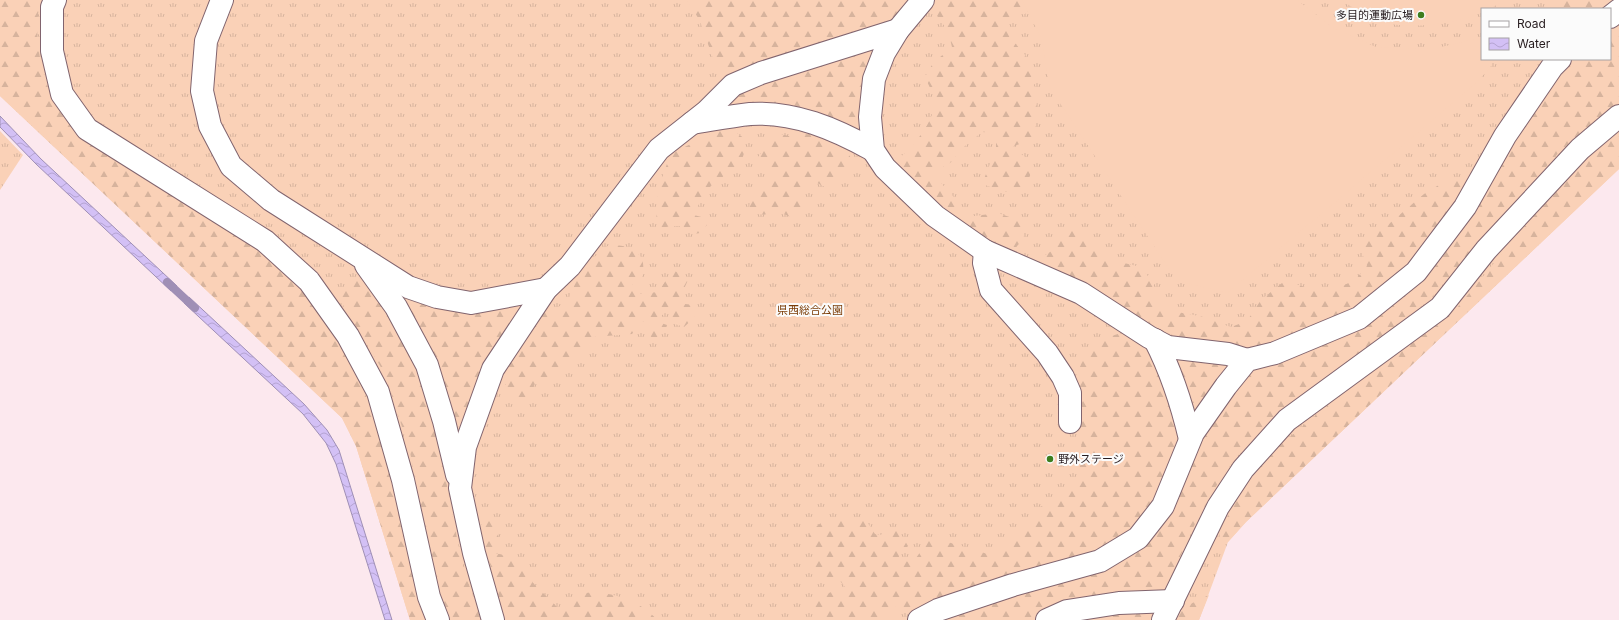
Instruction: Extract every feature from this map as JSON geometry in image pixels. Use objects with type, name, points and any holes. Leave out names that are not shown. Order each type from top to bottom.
[{"type":"lane","points":[[55,0],[52,7],[52,51],[62,94],[88,129],[265,241],[309,281],[348,336],[378,392],[403,480],[429,597],[438,620]]},
{"type":"lane","points":[[222,0],[216,12],[206,41],[202,91],[210,126],[231,166],[271,200],[408,287],[438,298],[471,302],[546,289]]},
{"type":"lane","points":[[923,0],[898,30],[884,54],[874,79],[870,117],[873,150],[885,168],[935,216],[985,251],[1081,293],[1155,340],[1168,346],[1228,354],[1248,360],[1275,352],[1359,318],[1416,272],[1465,207],[1505,136],[1552,67],[1559,60]]},
{"type":"lane","points":[[1611,16],[1619,10]]},
{"type":"lane","points":[[460,488],[465,447],[493,369],[546,289],[570,266],[659,149],[706,112],[733,85],[761,72],[898,30]]},
{"type":"lane","points":[[692,123],[751,114],[796,117],[838,132],[873,150]]},
{"type":"lane","points":[[1163,620],[1174,601],[1218,507],[1243,469],[1287,420],[1440,308],[1486,250],[1575,154],[1619,116]]},
{"type":"lane","points":[[985,251],[984,263],[991,290],[1046,353],[1063,377],[1070,393],[1070,422]]},
{"type":"lane","points":[[364,259],[396,307],[427,365],[444,421],[474,553],[493,620]]},
{"type":"lane","points":[[1155,340],[1164,358],[1183,409],[1190,439]]},
{"type":"lane","points":[[919,620],[938,610],[1013,585],[1100,561],[1138,538],[1163,506],[1190,439],[1226,386],[1248,360]]},
{"type":"lane","points":[[1047,620],[1067,611],[1119,603],[1174,601]]},
{"type":"green space","name":"県西総合公園","points":[[0,0],[1619,0],[1619,169],[1246,522],[1228,542],[1199,620],[410,620],[356,446],[342,418],[0,96]]},
{"type":"green space","points":[[0,0],[41,0],[38,13],[38,43],[40,58],[48,88],[61,113],[82,139],[268,256],[304,291],[329,325],[363,387],[387,456],[403,538],[417,576],[429,620],[410,620],[356,446],[342,418],[0,96]]},
{"type":"green space","points":[[687,0],[915,0],[898,20],[731,79],[716,67],[700,21]]},
{"type":"green space","points":[[932,0],[1038,0],[1025,14],[1015,14],[1006,23],[1009,36],[1025,55],[1037,95],[1035,139],[1014,146],[1014,150],[1031,160],[1030,176],[1021,190],[1005,192],[982,184],[996,149],[996,133],[982,132],[960,150],[953,161],[938,170],[934,175],[959,203],[958,216],[946,227],[891,164],[906,152],[921,135],[927,125],[932,115],[934,97],[925,77],[933,63],[952,47],[948,31],[930,6]]},
{"type":"green space","points":[[1022,0],[1297,0],[1335,29],[1376,47],[1433,49],[1481,37],[1481,60],[1494,60],[1490,68],[1473,86],[1227,293],[1177,281],[1050,88],[1041,38]]},
{"type":"green space","name":"多目的運動広場","points":[[1341,0],[1505,0],[1492,8],[1481,8],[1481,12],[1472,16],[1449,22],[1413,26],[1391,24],[1359,11]]},
{"type":"green space","points":[[1565,0],[1617,0],[1606,8],[1553,8],[1556,4]]},
{"type":"green space","points":[[1619,18],[1619,102],[1560,151],[1428,301],[1289,405],[1248,443],[1224,473],[1199,515],[1166,588],[1155,594],[1048,612],[1034,620],[937,620],[1107,565],[1189,459],[1226,399],[1249,375],[1377,315],[1510,143],[1554,80],[1571,60],[1611,60],[1611,25]]},
{"type":"green space","points":[[869,48],[875,50],[861,125],[856,130],[734,105],[732,99],[750,85]]},
{"type":"green space","points":[[722,128],[737,133],[745,139],[745,149],[743,157],[739,163],[709,188],[701,200],[694,215],[705,218],[707,225],[700,233],[694,234],[686,228],[678,226],[658,228],[657,199],[664,172],[671,154]]},
{"type":"green space","points":[[0,131],[23,155],[0,190]]},
{"type":"green space","points":[[813,132],[850,156],[851,164],[842,173],[834,191],[817,183],[807,191],[803,197],[799,216],[793,218],[782,213],[758,214],[749,209],[751,195],[764,186],[771,172],[765,168],[758,157],[768,144],[780,134],[798,138]]},
{"type":"green space","points":[[1619,133],[1619,169],[1246,522],[1228,542],[1220,538],[1219,532],[1243,488],[1273,451],[1331,403],[1426,333],[1457,308],[1552,193],[1589,158]]},
{"type":"green space","points":[[1452,177],[1465,184],[1466,188],[1421,253],[1369,300],[1338,319],[1278,343],[1256,347],[1195,342],[1161,331],[1033,263],[1053,250],[1055,234],[1072,225],[1107,259],[1141,267],[1154,284],[1154,298],[1165,307],[1175,312],[1207,318],[1231,327],[1247,321],[1261,300],[1282,283],[1299,285],[1325,294],[1355,280],[1367,266],[1359,245],[1369,235],[1383,229],[1424,194]]},
{"type":"green space","points":[[998,213],[1021,221],[1024,238],[1012,252],[997,247],[966,228],[974,216]]},
{"type":"green space","points":[[609,245],[625,246],[637,252],[641,257],[643,271],[641,280],[631,281],[637,294],[658,292],[673,270],[689,278],[681,295],[685,304],[695,305],[694,318],[684,327],[672,323],[672,314],[667,311],[655,321],[667,325],[665,332],[654,339],[646,333],[648,323],[642,321],[632,334],[593,337],[569,365],[555,375],[536,381],[532,391],[526,398],[514,398],[506,393],[506,383],[512,372],[508,367],[541,313],[557,308],[567,301],[573,290],[576,278],[588,262]]},
{"type":"green space","points":[[360,273],[384,305],[416,360],[434,418],[462,564],[481,620],[446,620],[437,595],[410,452],[385,374],[337,295]]},
{"type":"green space","points":[[407,294],[513,302],[520,308],[521,315],[466,424],[460,427],[456,426],[402,298]]},
{"type":"green space","points":[[1118,334],[1131,334],[1148,346],[1175,406],[1178,441],[1167,482],[1135,531],[1099,553],[914,613],[900,605],[891,609],[884,620],[815,620],[812,610],[817,599],[833,591],[847,589],[840,581],[822,579],[812,574],[820,553],[809,545],[809,535],[818,525],[829,518],[853,517],[867,522],[875,534],[881,535],[887,527],[899,531],[908,546],[897,559],[910,562],[916,558],[931,537],[991,555],[1012,537],[1033,524],[1040,507],[1058,499],[1076,484],[1083,433],[1079,420],[1076,381],[1084,353],[1101,339]]},
{"type":"green space","points":[[1176,359],[1228,362],[1229,366],[1204,402],[1191,403],[1175,365]]},
{"type":"green space","points":[[483,516],[491,517],[498,532],[499,546],[493,553],[522,558],[533,583],[559,609],[583,594],[605,593],[615,595],[634,603],[643,608],[657,620],[505,620],[481,531]]},
{"type":"green space","points":[[1209,595],[1199,620],[1172,620],[1180,609]]},
{"type":"green space","points":[[1154,611],[1158,616],[1157,620],[1069,620],[1117,612]]},
{"type":"water","points":[[0,116],[41,159],[177,286],[171,291],[36,164],[0,127]]},
{"type":"water","points":[[189,297],[304,404],[327,430],[339,450],[392,620],[385,620],[336,464],[326,443],[303,414],[184,303]]},
{"type":"waterway","points":[[167,282],[195,308]]},
{"type":"place","name":"多目的運動広場","points":[[1421,15]]},
{"type":"place","name":"野外ステージ","points":[[1050,459]]}]
